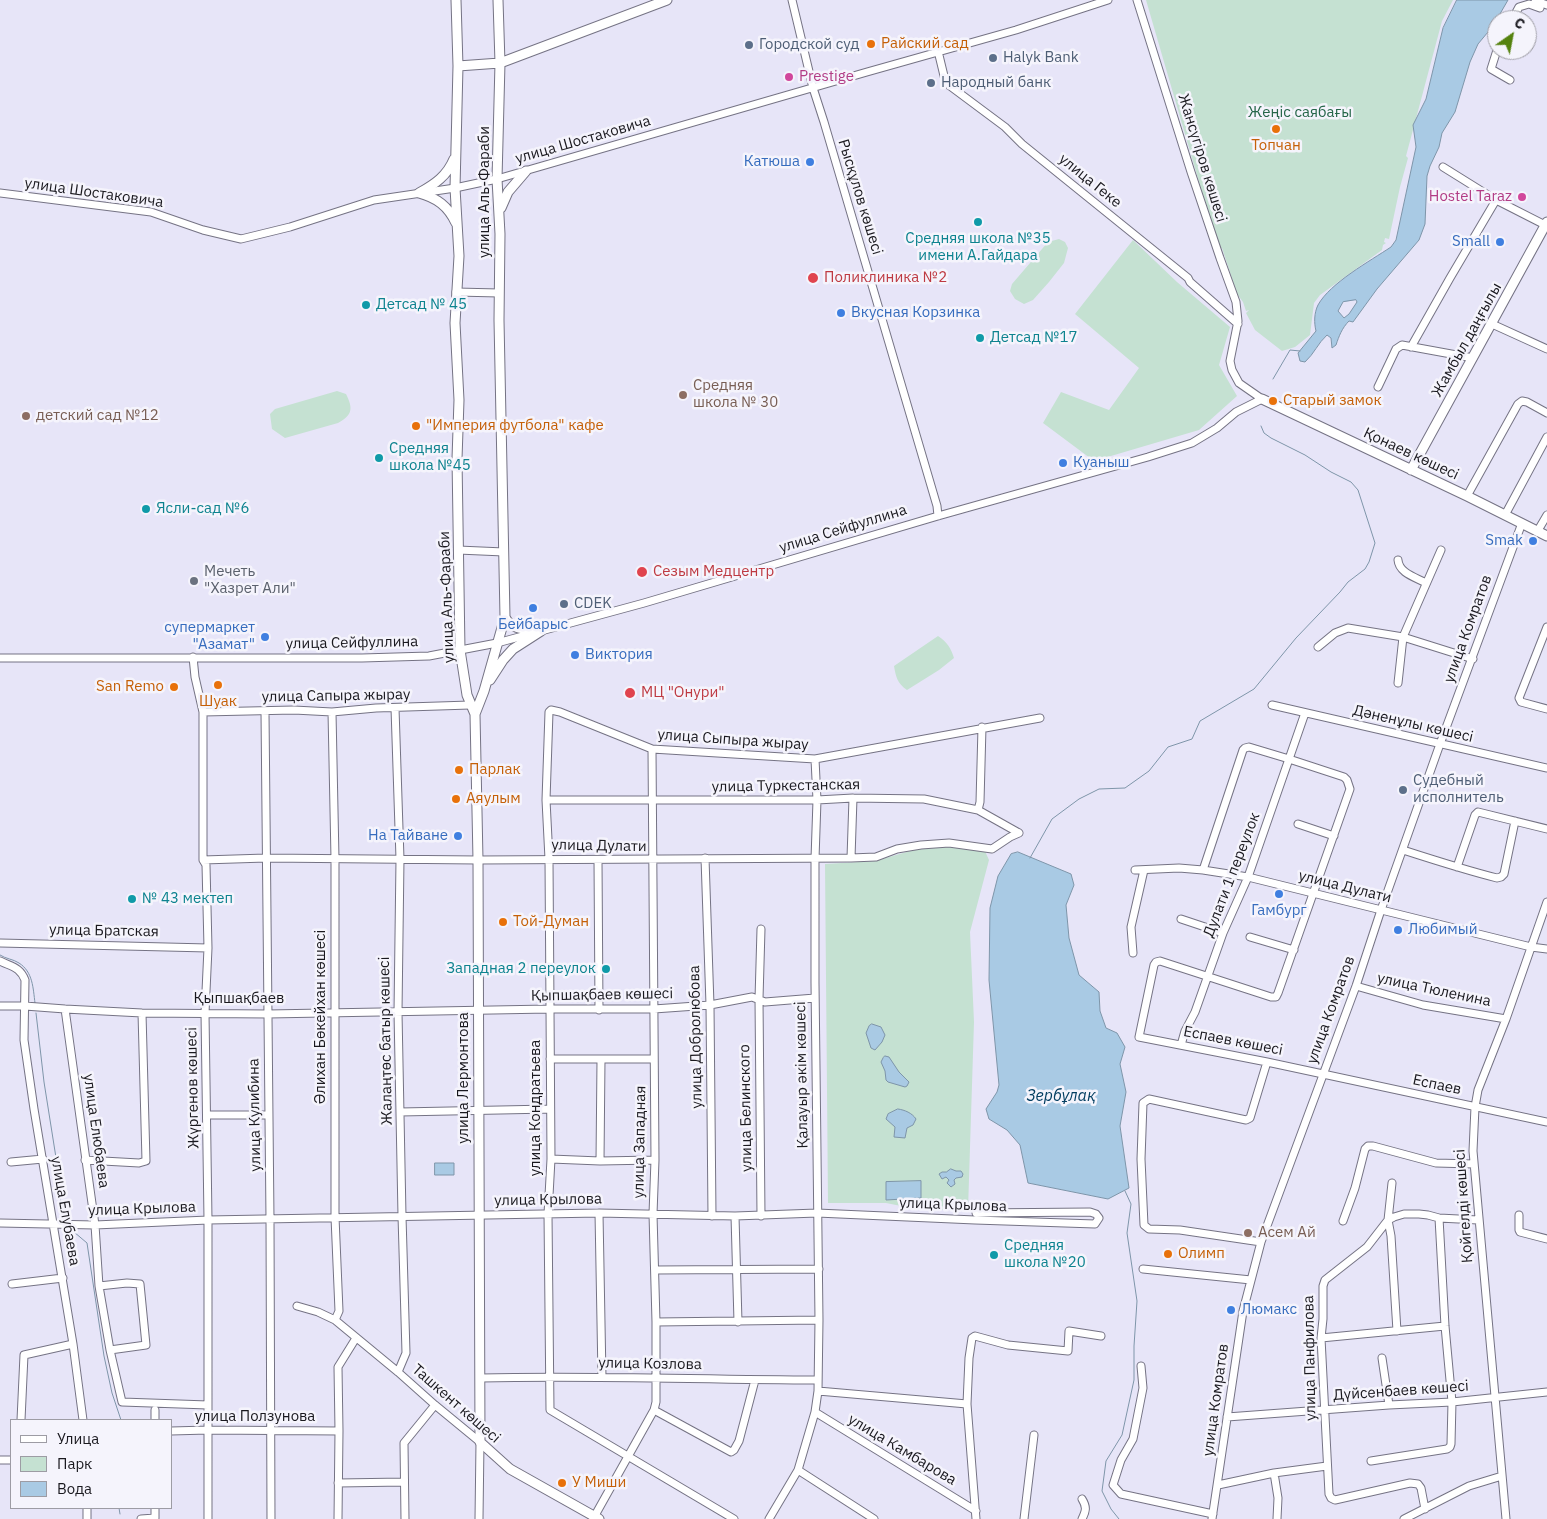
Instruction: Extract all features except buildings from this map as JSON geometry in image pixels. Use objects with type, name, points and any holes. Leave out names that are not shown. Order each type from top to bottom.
[{"type":"main road","name":"улица Аль-Фараби","points":[[456,0],[458,66],[455,188],[459,256],[454,323],[459,400],[457,459],[460,650],[464,680],[472,710]]},
{"type":"main road","name":"улица Аль-Фараби","points":[[472,710],[484,691],[505,616],[497,179],[500,64],[498,0]]},
{"type":"main road","points":[[458,66],[500,64],[667,0]]},
{"type":"main road","points":[[419,193],[444,176],[450,168],[456,152]]},
{"type":"main road","points":[[499,213],[508,192],[526,171]]},
{"type":"main road","points":[[419,193],[430,196],[440,202],[447,208],[457,224]]},
{"type":"main road","name":"Жамбыл даңғылы","points":[[1411,470],[1546,225]]},
{"type":"main road","name":"Қонаев көшесі","points":[[1262,399],[1547,536]]},
{"type":"main road","points":[[505,616],[507,622],[512,626],[541,631]]},
{"type":"main road","points":[[484,691],[503,660],[513,649],[541,631]]},
{"type":"main road","name":"улица Лермонтова","points":[[472,710],[478,860],[480,1442]]},
{"type":"main road","name":"Ташкент көшесі","points":[[480,1442],[510,1469],[596,1518]]},
{"type":"street","name":"Рысқұлов көшесі","points":[[792,0],[812,88],[824,122],[916,433],[937,506],[938,516]]},
{"type":"street","name":"улица Шостаковича","points":[[0,193],[151,212],[203,230],[241,239],[374,200],[455,188],[497,179],[1027,27],[1108,0]]},
{"type":"street","name":"Жансүгіров көшесі","points":[[1137,0],[1236,302],[1238,324]]},
{"type":"street","points":[[1517,10],[1519,7],[1529,4],[1543,7],[1547,13]]},
{"type":"street","name":"улица Геке","points":[[938,51],[945,80],[950,86],[1004,127],[1022,144],[1188,278],[1190,282],[1238,324]]},
{"type":"street","points":[[1494,60],[1491,69],[1510,80]]},
{"type":"street","points":[[1443,168],[1496,200],[1546,225]]},
{"type":"street","points":[[1411,347],[1496,200]]},
{"type":"street","points":[[456,292],[499,293]]},
{"type":"street","points":[[1238,324],[1230,361],[1232,370],[1239,383],[1262,399]]},
{"type":"street","points":[[1492,324],[1547,349]]},
{"type":"street","points":[[1378,387],[1396,349],[1402,345],[1473,358]]},
{"type":"street","name":"улица Сейфуллина","points":[[0,658],[362,658],[429,656],[497,644],[1192,443],[1217,428],[1236,412],[1262,399]]},
{"type":"street","points":[[1467,496],[1518,404],[1522,401],[1527,402],[1547,413]]},
{"type":"street","points":[[1505,515],[1547,437]]},
{"type":"street","points":[[1537,532],[1547,515]]},
{"type":"street","name":"улица Комратов","points":[[1213,1517],[1243,1311],[1261,1242],[1356,986],[1440,744],[1522,523]]},
{"type":"street","points":[[458,550],[504,552]]},
{"type":"street","points":[[1398,683],[1403,637],[1440,550]]},
{"type":"street","points":[[1398,560],[1398,564],[1403,570],[1426,583]]},
{"type":"street","points":[[1547,627],[1518,698],[1521,702],[1547,709]]},
{"type":"street","points":[[1318,647],[1335,633],[1348,628],[1403,637],[1472,659]]},
{"type":"street","name":"Жүргенов көшесі","points":[[193,657],[195,677],[203,712],[203,860],[206,865],[208,948],[205,1013],[208,1220],[208,1519]]},
{"type":"street","name":"Дәненұлы көшесі","points":[[1272,705],[1547,768]]},
{"type":"street","name":"улица Сапыра жырау","points":[[203,712],[294,710],[332,712],[395,708],[472,710]]},
{"type":"street","name":"Жалаңтөс батыр көшесі","points":[[395,708],[400,860],[398,1012],[406,1353],[398,1372]]},
{"type":"street","name":"улица Сыпыра жырау","points":[[549,712],[551,710],[560,712],[652,749],[815,760],[982,727],[1040,718]]},
{"type":"street","name":"улица Кулибина","points":[[265,712],[272,1430],[271,1519]]},
{"type":"street","name":"Әлихан Бөкейхан көшесі","points":[[332,712],[336,1013],[335,1218],[340,1311],[335,1320]]},
{"type":"street","name":"улица Кондратьева","points":[[549,712],[546,800],[549,859],[551,1159],[548,1214],[550,1410],[734,1519]]},
{"type":"street","name":"Дулати 1 переулок","points":[[1181,1045],[1185,1030],[1194,1012],[1223,933],[1248,877],[1305,713]]},
{"type":"street","points":[[978,810],[980,802],[982,727]]},
{"type":"street","points":[[1203,870],[1245,748],[1249,747],[1289,759],[1344,777],[1347,780],[1350,789],[1276,997],[1207,978]]},
{"type":"street","name":"улица Западная","points":[[596,1518],[654,1410],[656,1402],[655,1270],[652,1214],[655,1160],[652,749]]},
{"type":"street","name":"Қалауыр әкім көшесі","points":[[769,1519],[798,1470],[818,1391],[819,1320],[815,998],[817,800],[815,760]]},
{"type":"street","points":[[851,858],[854,798]]},
{"type":"street","name":"улица Туркестанская","points":[[546,800],[924,798],[978,810],[1019,833],[992,849]]},
{"type":"street","points":[[1457,867],[1475,815],[1478,812],[1547,829]]},
{"type":"street","points":[[1403,850],[1457,867],[1501,878],[1504,874],[1515,821]]},
{"type":"street","points":[[1298,824],[1334,836]]},
{"type":"street","name":"улица Дулати","points":[[203,860],[266,858],[400,860],[815,859],[876,857],[905,848],[949,842],[992,849]]},
{"type":"street","name":"улица Добролюбова","points":[[705,858],[710,1005],[712,1216]]},
{"type":"street","points":[[598,860],[600,1010]]},
{"type":"street","name":"улица Дулати","points":[[1135,870],[1178,868],[1248,877],[1531,947],[1547,949]]},
{"type":"street","points":[[1133,954],[1131,927],[1144,870]]},
{"type":"street","name":"Қойгелді көшесі","points":[[1506,1519],[1478,1220],[1473,1151],[1475,1106],[1478,1090],[1506,1019],[1547,902]]},
{"type":"street","points":[[1181,919],[1223,933]]},
{"type":"street","name":"улица Белинского","points":[[761,929],[758,999],[761,1216]]},
{"type":"street","points":[[1250,937],[1294,950]]},
{"type":"street","name":"улица Братская","points":[[0,943],[208,948]]},
{"type":"street","name":"улица Елубаева","points":[[0,961],[22,972],[25,980],[24,1040],[74,1344],[83,1419]]},
{"type":"street","name":"Еспаев көшесі","points":[[1207,978],[1156,962],[1139,1037],[1322,1074]]},
{"type":"street","name":"улица Тюленина","points":[[1356,986],[1424,1005],[1506,1019]]},
{"type":"street","name":"Қыпшақбаев көшесі","points":[[478,1011],[654,1009],[710,1005],[752,997],[765,1002],[815,998]]},
{"type":"street","name":"Қыпшақбаев","points":[[0,1006],[142,1012],[268,1014],[478,1011]]},
{"type":"street","name":"улица Елюбаева","points":[[65,1009],[95,1225],[100,1286],[110,1350],[122,1402],[208,1405]]},
{"type":"street","points":[[85,1160],[139,1163],[146,1161],[142,1012]]},
{"type":"street","points":[[550,1059],[654,1059]]},
{"type":"street","points":[[600,1161],[601,1060]]},
{"type":"street","points":[[1261,1242],[1180,1230],[1149,1229],[1144,1225],[1141,1159],[1142,1103],[1149,1099],[1246,1120],[1250,1118],[1267,1062]]},
{"type":"street","name":"Еспаев","points":[[1322,1074],[1547,1122]]},
{"type":"street","points":[[400,1112],[550,1109]]},
{"type":"street","points":[[207,1115],[269,1115]]},
{"type":"street","points":[[1343,1221],[1355,1188],[1365,1149],[1368,1146],[1436,1163],[1474,1164]]},
{"type":"street","points":[[11,1162],[43,1158]]},
{"type":"street","points":[[551,1159],[600,1161],[655,1160]]},
{"type":"street","points":[[1392,1183],[1388,1220],[1391,1236],[1397,1331]]},
{"type":"street","name":"улица Крылова","points":[[0,1223],[95,1225],[270,1218],[600,1213],[761,1216],[817,1213],[1095,1224],[1099,1218],[1096,1214],[1090,1212],[976,1213]]},
{"type":"street","points":[[600,1213],[602,1377]]},
{"type":"street","points":[[1388,1220],[1404,1214],[1478,1220]]},
{"type":"street","points":[[1520,1215],[1520,1232],[1547,1239]]},
{"type":"street","points":[[736,1216],[738,1322]]},
{"type":"street","points":[[1372,1461],[1450,1448],[1452,1402],[1445,1326],[1439,1218]]},
{"type":"street","name":"улица Панфилова","points":[[1388,1220],[1367,1246],[1325,1280],[1323,1286],[1324,1319],[1321,1338],[1329,1494],[1330,1498],[1335,1500],[1410,1482],[1418,1484],[1421,1488],[1425,1508]]},
{"type":"street","points":[[655,1270],[818,1269]]},
{"type":"street","points":[[1143,1269],[1250,1280]]},
{"type":"street","points":[[12,1284],[63,1278]]},
{"type":"street","points":[[100,1286],[127,1283],[140,1284],[146,1345],[110,1350]]},
{"type":"street","name":"Ташкент көшесі","points":[[297,1306],[318,1312],[335,1320],[480,1442]]},
{"type":"street","points":[[656,1322],[819,1320]]},
{"type":"street","points":[[1321,1338],[1445,1326]]},
{"type":"street","points":[[976,1519],[967,1404],[970,1342],[975,1336],[1008,1345],[1068,1351],[1069,1331],[1101,1336]]},
{"type":"street","points":[[338,1519],[338,1367],[356,1338]]},
{"type":"street","points":[[21,1419],[24,1354],[74,1344]]},
{"type":"street","points":[[1382,1358],[1389,1405]]},
{"type":"street","points":[[1141,1366],[1143,1388],[1133,1439],[1121,1460],[1113,1485],[1121,1494],[1213,1517]]},
{"type":"street","name":"улица Козлова","points":[[481,1378],[551,1376],[818,1380]]},
{"type":"street","points":[[654,1410],[731,1452],[739,1441],[756,1380]]},
{"type":"street","points":[[818,1391],[967,1404]]},
{"type":"street","name":"Дүйсенбаев көшесі","points":[[1227,1417],[1452,1402],[1547,1392]]},
{"type":"street","points":[[405,1519],[404,1443],[435,1405]]},
{"type":"street","points":[[155,1410],[155,1419]]},
{"type":"street","name":"улица Камбарова","points":[[814,1412],[976,1511]]},
{"type":"street","name":"улица Ползунова","points":[[172,1431],[339,1430]]},
{"type":"street","points":[[1024,1519],[1034,1435]]},
{"type":"street","points":[[479,1519],[480,1442]]},
{"type":"street","points":[[1218,1485],[1274,1473],[1327,1466]]},
{"type":"street","points":[[798,1470],[874,1519]]},
{"type":"street","points":[[1274,1473],[1278,1498],[1278,1519]]},
{"type":"street","points":[[1404,1519],[1469,1486],[1502,1476]]},
{"type":"street","points":[[338,1483],[404,1482]]},
{"type":"street","points":[[1082,1500],[1086,1506],[1082,1519]]},
{"type":"street","points":[[141,1519],[155,1518]]},
{"type":"green space","name":"Жеңіс саябағы","points":[[1146,0],[1453,0],[1442,21],[1406,156],[1408,158],[1389,239],[1385,238],[1384,242],[1386,243],[1383,245],[1382,250],[1320,295],[1314,303],[1310,335],[1295,347],[1282,351],[1255,330],[1246,313],[1249,310],[1246,311],[1243,302],[1237,294],[1222,248],[1219,251]]},
{"type":"green space","points":[[1059,239],[1065,242],[1068,248],[1064,263],[1033,300],[1024,304],[1015,299],[1010,291],[1012,284],[1048,242]]},
{"type":"green space","points":[[1133,240],[1177,282],[1230,327],[1219,365],[1237,396],[1199,430],[1094,461],[1043,423],[1061,392],[1109,410],[1139,368],[1075,314]]},
{"type":"green space","points":[[337,391],[346,394],[350,403],[349,414],[338,423],[285,438],[272,429],[270,414],[275,409]]},
{"type":"green space","points":[[938,636],[952,651],[954,658],[907,690],[897,680],[894,666]]},
{"type":"green space","points":[[956,846],[984,849],[989,860],[970,932],[974,1022],[968,1210],[921,1210],[886,1203],[828,1203],[825,864],[875,861],[917,849]]},
{"type":"water","points":[[1457,0],[1508,0],[1502,10],[1487,10],[1487,33],[1478,44],[1470,62],[1455,112],[1442,133],[1439,147],[1427,176],[1425,224],[1419,240],[1377,289],[1353,322],[1349,321],[1341,332],[1336,345],[1332,348],[1331,338],[1327,335],[1305,362],[1300,361],[1298,353],[1316,331],[1316,311],[1324,297],[1351,273],[1391,247],[1396,240],[1416,147],[1413,125],[1426,99],[1443,28]],"holes":[[[1356,300],[1357,302],[1344,318],[1338,311],[1343,302]]]},
{"type":"water","name":"Зербұлақ","points":[[1018,852],[1071,874],[1074,885],[1066,905],[1069,938],[1079,975],[1099,992],[1100,1011],[1106,1028],[1117,1033],[1125,1047],[1120,1064],[1126,1092],[1120,1126],[1129,1188],[1108,1199],[1028,1183],[1020,1145],[1007,1130],[989,1119],[986,1109],[997,1092],[999,1085],[989,980],[990,908],[998,876],[1011,854]]},
{"type":"water","points":[[872,1024],[881,1027],[885,1035],[875,1050],[871,1048],[866,1033]]},
{"type":"water","points":[[885,1056],[889,1057],[899,1072],[909,1082],[907,1086],[905,1087],[886,1080],[881,1062]]},
{"type":"water","points":[[898,1109],[908,1112],[916,1119],[913,1125],[907,1128],[905,1138],[894,1137],[895,1127],[886,1119],[888,1114]]},
{"type":"water","points":[[435,1163],[454,1163],[454,1175],[435,1175]]},
{"type":"water","points":[[951,1169],[961,1171],[963,1174],[962,1177],[954,1180],[955,1184],[951,1187],[947,1183],[949,1180],[946,1177],[942,1179],[939,1174]]},
{"type":"water","points":[[921,1181],[921,1198],[886,1200],[886,1182]]},
{"type":"waterway","points":[[1273,379],[1290,350],[1300,351]]},
{"type":"waterway","points":[[1030,858],[1052,819],[1079,799],[1099,789],[1125,788],[1149,771],[1168,747],[1192,739],[1200,721],[1254,689],[1296,638],[1348,582],[1365,569],[1369,562],[1375,543],[1358,490],[1351,482],[1271,438],[1264,433],[1261,426]]},
{"type":"waterway","points":[[0,955],[19,963],[27,971],[30,976],[35,1003]]},
{"type":"waterway","points":[[36,1013],[44,1082],[57,1164],[62,1216]]},
{"type":"waterway","points":[[1119,1519],[1111,1509],[1102,1491],[1106,1461],[1122,1435],[1134,1380],[1137,1301],[1127,1233],[1131,1204],[1125,1191]]},
{"type":"waterway","points":[[74,1232],[87,1243],[104,1356],[112,1393],[121,1419]]},
{"type":"waterway","points":[[119,1509],[120,1514]]},
{"type":"place","name":"Райский сад","points":[[871,44]]},
{"type":"place","name":"Городской суд","points":[[749,45]]},
{"type":"place","name":"Halyk Bank","points":[[993,58]]},
{"type":"place","name":"Prestige","points":[[789,77]]},
{"type":"place","name":"Народный банк","points":[[931,83]]},
{"type":"place","name":"Топчан","points":[[1276,129]]},
{"type":"place","name":"Катюша","points":[[810,162]]},
{"type":"place","name":"Hostel Taraz","points":[[1522,197]]},
{"type":"place","name":"Средняя школа №35 имени А.Гайдара","points":[[978,222]]},
{"type":"place","name":"Small","points":[[1500,242]]},
{"type":"place","name":"Поликлиника №2","points":[[813,278]]},
{"type":"place","name":"Детсад № 45","points":[[366,305]]},
{"type":"place","name":"Вкусная Корзинка","points":[[841,313]]},
{"type":"place","name":"Детсад №17","points":[[980,338]]},
{"type":"place","name":"Средняя школа № 30","points":[[683,395]]},
{"type":"place","name":"Старый замок","points":[[1273,401]]},
{"type":"place","name":"детский сад №12","points":[[26,416]]},
{"type":"place","name":"\"Империя футбола\" кафе","points":[[416,426]]},
{"type":"place","name":"Средняя школа №45","points":[[379,458]]},
{"type":"place","name":"Куаныш","points":[[1063,463]]},
{"type":"place","name":"Ясли-сад №6","points":[[146,509]]},
{"type":"place","name":"Smak","points":[[1533,541]]},
{"type":"place","name":"Сезым Медцентр","points":[[642,572]]},
{"type":"place","name":"Мечеть \"Хазрет Али\"","points":[[194,581]]},
{"type":"place","name":"CDEK","points":[[564,604]]},
{"type":"place","name":"Бейбарыс","points":[[533,608]]},
{"type":"place","name":"супермаркет \"Азамат\"","points":[[265,637]]},
{"type":"place","name":"Виктория","points":[[575,655]]},
{"type":"place","name":"Шуак","points":[[218,685]]},
{"type":"place","name":"San Remo","points":[[174,687]]},
{"type":"place","name":"МЦ \"Онури\"","points":[[630,693]]},
{"type":"place","name":"Парлак","points":[[459,770]]},
{"type":"place","name":"Судебный исполнитель","points":[[1403,790]]},
{"type":"place","name":"Аяулым","points":[[456,799]]},
{"type":"place","name":"На Тайване","points":[[458,836]]},
{"type":"place","name":"Гамбург","points":[[1279,894]]},
{"type":"place","name":"№ 43 мектеп","points":[[132,899]]},
{"type":"place","name":"Той-Думан","points":[[503,922]]},
{"type":"place","name":"Любимый","points":[[1398,930]]},
{"type":"place","name":"Западная 2 переулок","points":[[606,969]]},
{"type":"place","name":"Асем Ай","points":[[1248,1233]]},
{"type":"place","name":"Олимп","points":[[1168,1254]]},
{"type":"place","name":"Средняя школа №20","points":[[994,1255]]},
{"type":"place","name":"Люмакс","points":[[1231,1310]]},
{"type":"place","name":"У Миши","points":[[562,1483]]}]
